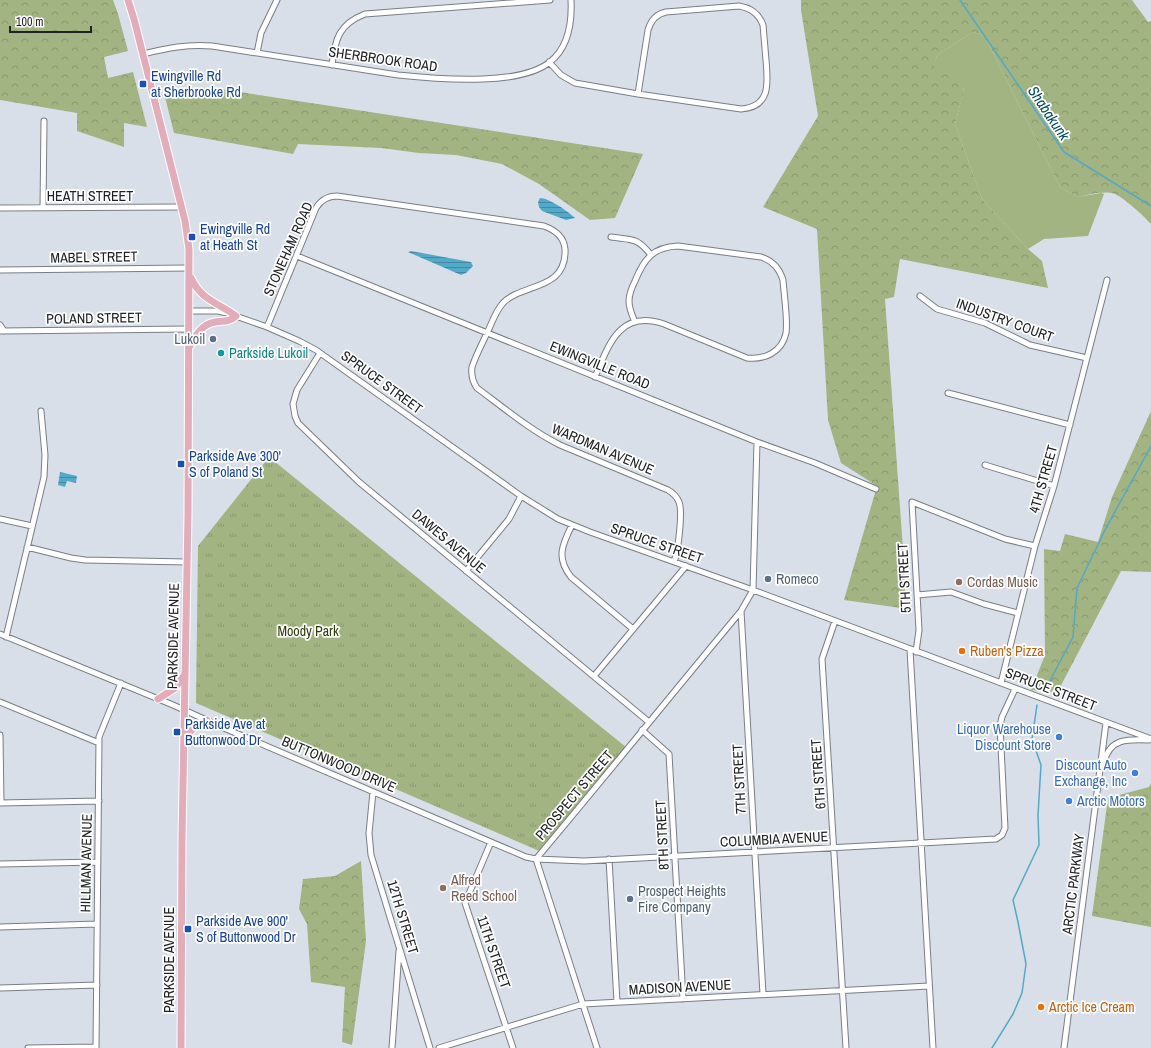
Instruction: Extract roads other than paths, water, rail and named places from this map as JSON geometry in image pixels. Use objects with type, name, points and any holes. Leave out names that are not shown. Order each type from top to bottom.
[{"type":"main road","points":[[128,0],[181,207]]},
{"type":"main road","name":"PARKSIDE AVENUE","points":[[181,207],[189,249],[190,276],[181,1048]]},
{"type":"main road","points":[[189,348],[199,331],[205,326],[213,322],[232,319],[236,316],[205,297],[195,286],[190,276]]},
{"type":"main road","points":[[158,699],[175,688],[185,674]]},
{"type":"main road","points":[[184,742],[190,730],[197,724],[207,720]]},
{"type":"street","points":[[257,53],[263,28],[276,0]]},
{"type":"street","points":[[332,65],[334,46],[341,31],[351,20],[365,14],[550,0]]},
{"type":"street","name":"SHERBROOK ROAD","points":[[143,54],[171,47],[198,45],[411,76],[471,80],[499,79],[524,75],[536,71],[556,56],[566,40],[571,21],[571,0]]},
{"type":"street","points":[[549,62],[561,75],[575,83],[638,94],[741,109],[752,107],[765,95],[768,83],[763,26],[761,20],[754,11],[738,6],[666,12],[656,16],[649,24],[638,94]]},
{"type":"street","points":[[43,208],[44,121]]},
{"type":"street","name":"STONEHAM ROAD","points":[[267,327],[316,208],[323,200],[337,196],[544,226],[558,234],[565,245],[563,264],[559,271],[551,280],[540,286],[510,297],[497,310],[487,333]]},
{"type":"street","name":"HEATH STREET","points":[[0,208],[181,207]]},
{"type":"street","points":[[611,237],[636,240],[640,242],[651,254]]},
{"type":"street","points":[[595,377],[614,336],[624,327],[635,322],[649,320],[747,358],[754,359],[766,357],[777,350],[786,333],[782,280],[777,268],[768,260],[761,257],[678,246],[664,248],[651,254],[647,259],[640,269],[630,293],[629,306],[635,322]]},
{"type":"street","name":"EWINGVILLE ROAD","points":[[297,256],[757,442],[815,462],[876,489]]},
{"type":"street","name":"MABEL STREET","points":[[0,270],[189,268]]},
{"type":"street","name":"4TH STREET","points":[[1001,683],[1107,280]]},
{"type":"street","name":"INDUSTRY COURT","points":[[920,296],[937,309],[981,322],[1030,345],[1087,358]]},
{"type":"street","name":"SPRUCE STREET","points":[[189,311],[218,311],[267,327],[299,341],[320,353],[521,496],[572,525],[753,590],[1151,740]]},
{"type":"street","points":[[0,325],[2,331]]},
{"type":"street","name":"POLAND STREET","points":[[2,331],[189,329]]},
{"type":"street","name":"WARDMAN AVENUE","points":[[487,333],[472,367],[471,378],[477,388],[521,421],[560,446],[673,493],[677,498],[680,508],[677,554],[674,562]]},
{"type":"street","name":"DAWES AVENUE","points":[[320,353],[296,390],[294,397],[294,410],[298,423],[359,482],[649,722]]},
{"type":"street","points":[[948,393],[1070,425]]},
{"type":"street","points":[[6,637],[45,466],[41,411]]},
{"type":"street","points":[[753,590],[757,442]]},
{"type":"street","points":[[985,465],[1054,486]]},
{"type":"street","points":[[466,571],[509,519],[521,496]]},
{"type":"street","name":"5TH STREET","points":[[916,652],[919,630],[912,502],[1005,539],[1036,546]]},
{"type":"street","points":[[0,519],[32,526]]},
{"type":"street","points":[[572,525],[565,538],[561,552],[566,571],[571,577],[633,629]]},
{"type":"street","points":[[27,547],[85,560],[187,562]]},
{"type":"street","points":[[594,676],[686,566]]},
{"type":"street","name":"PROSPECT STREET","points":[[597,1048],[536,859],[604,779],[642,730],[741,611],[753,590]]},
{"type":"street","points":[[917,595],[952,592],[984,604],[1018,614]]},
{"type":"street","name":"7TH STREET","points":[[741,611],[763,994]]},
{"type":"street","name":"6TH STREET","points":[[835,621],[822,659],[846,1048]]},
{"type":"street","name":"BUTTONWOOD DRIVE","points":[[0,634],[184,709],[373,792],[526,857],[536,859]]},
{"type":"street","points":[[910,650],[933,1048]]},
{"type":"street","name":"HILLMAN AVENUE","points":[[96,1047],[99,737],[121,683]]},
{"type":"street","name":"COLUMBIA AVENUE","points":[[536,859],[584,861],[996,839],[1002,835],[1005,826],[1000,726],[1002,717],[1015,689]]},
{"type":"street","points":[[0,702],[99,744]]},
{"type":"street","name":"ARCTIC PARKWAY","points":[[1064,1048],[1106,723]]},
{"type":"street","name":"8TH STREET","points":[[642,730],[669,754],[683,999]]},
{"type":"street","points":[[0,735],[1,803],[98,801]]},
{"type":"street","points":[[1097,792],[1105,757],[1110,748],[1119,742],[1126,740],[1151,740]]},
{"type":"street","name":"12TH STREET","points":[[373,792],[369,833],[371,855],[430,1048]]},
{"type":"street","name":"11TH STREET","points":[[491,842],[465,903],[513,1048]]},
{"type":"street","points":[[609,859],[617,1002]]},
{"type":"street","points":[[0,864],[98,862]]},
{"type":"street","points":[[0,927],[98,924]]},
{"type":"street","points":[[392,1048],[399,947]]},
{"type":"street","points":[[0,988],[97,985]]},
{"type":"street","name":"MADISON AVENUE","points":[[439,1048],[583,1004],[929,986]]},
{"type":"street","points":[[28,1048],[96,1047]]},
{"type":"water","points":[[540,198],[564,209],[575,218],[566,220],[542,211],[538,202]]},
{"type":"water","points":[[411,251],[471,262],[473,266],[466,273],[461,275],[408,252]]},
{"type":"water","points":[[60,472],[77,476],[76,483],[67,481],[65,487],[58,485]]},
{"type":"waterway","name":"Shabakunk","points":[[960,0],[1064,152],[1151,206]]},
{"type":"waterway","points":[[1044,692],[1073,637],[1077,588],[1106,528],[1151,446]]},
{"type":"waterway","points":[[992,1048],[1013,1014],[1022,993],[1026,964],[1013,900],[1039,845],[1038,815],[1041,765],[1032,739],[1037,705]]},
{"type":"place","name":"Ewingville Rd at Sherbrooke Rd","points":[[143,84]]},
{"type":"place","name":"Ewingville Rd at Heath St","points":[[192,237]]},
{"type":"place","name":"Lukoil","points":[[213,339]]},
{"type":"place","name":"Parkside Lukoil","points":[[221,353]]},
{"type":"place","name":"Parkside Ave 300' S of Poland St","points":[[181,464]]},
{"type":"place","name":"Romeco","points":[[768,579]]},
{"type":"place","name":"Cordas Music","points":[[959,582]]},
{"type":"place","name":"Ruben's Pizza","points":[[962,651]]},
{"type":"place","name":"Parkside Ave at Buttonwood Dr","points":[[177,732]]},
{"type":"place","name":"Liquor Warehouse Discount Store","points":[[1059,737]]},
{"type":"place","name":"Discount Auto Exchange, Inc","points":[[1135,773]]},
{"type":"place","name":"Arctic Motors","points":[[1069,801]]},
{"type":"place","name":"Alfred Reed School","points":[[443,888]]},
{"type":"place","name":"Prospect Heights Fire Company","points":[[630,899]]},
{"type":"place","name":"Parkside Ave 900' S of Buttonwood Dr","points":[[188,929]]},
{"type":"place","name":"Arctic Ice Cream","points":[[1041,1007]]},
{"type":"park label","name":"Moody Park","points":[[308,631]]}]
